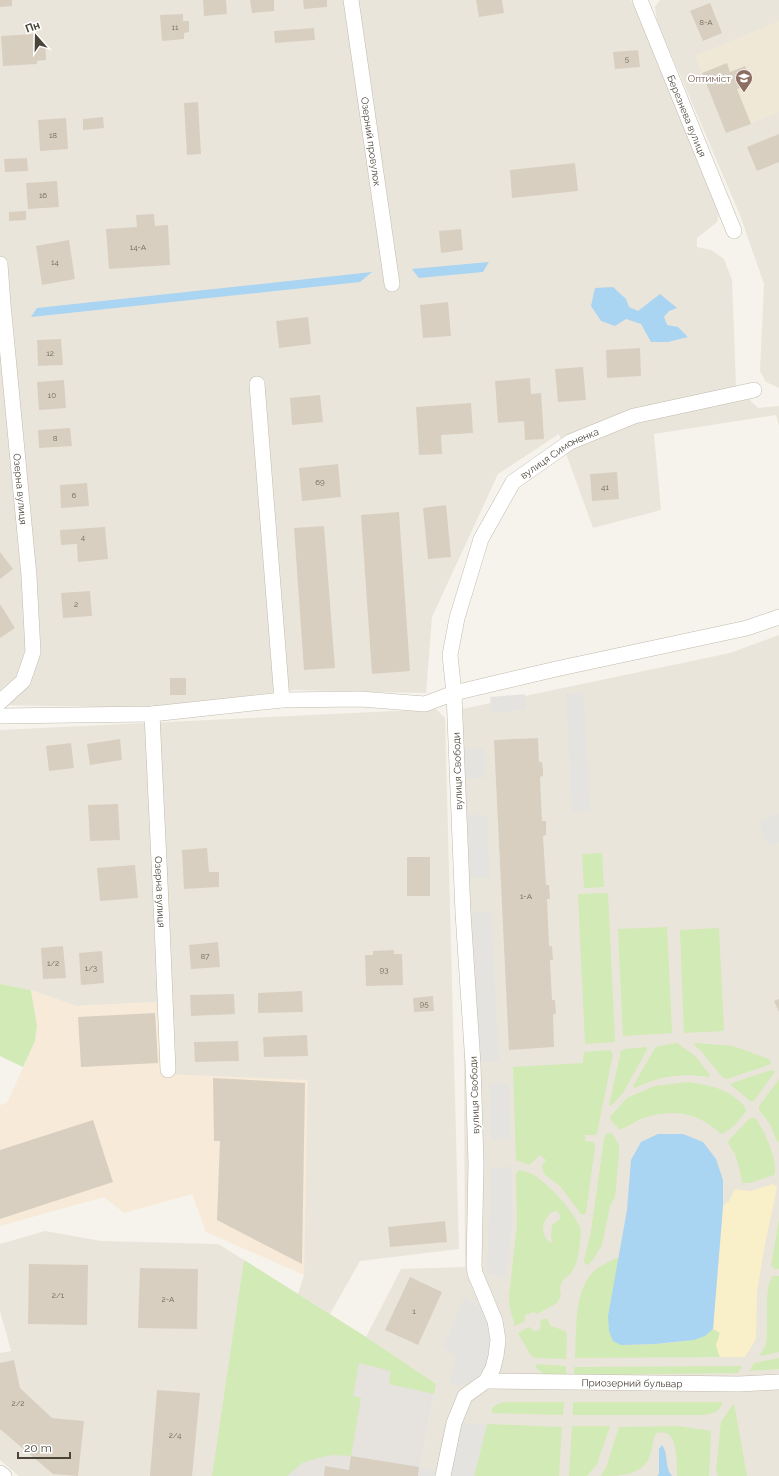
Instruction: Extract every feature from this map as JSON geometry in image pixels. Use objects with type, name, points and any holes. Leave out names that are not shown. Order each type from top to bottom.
[{"type":"street","name":"Озерний провулок","points":[[351,0],[392,284]]},
{"type":"street","name":"Березнева вулиця","points":[[640,0],[734,231]]},
{"type":"street","name":"Озерна вулиця","points":[[0,264],[3,312],[30,576],[33,652],[23,681],[0,702]]},
{"type":"street","points":[[257,384],[282,700]]},
{"type":"street","name":"вулиця Симоненка","points":[[454,693],[450,655],[457,618],[481,539],[513,482],[570,442],[634,416],[754,390]]},
{"type":"street","points":[[0,716],[152,714],[282,700],[360,699],[425,704],[454,693],[747,628],[779,617]]},
{"type":"street","name":"вулиця Свободи","points":[[443,1476],[454,1423],[465,1396],[486,1380],[493,1368],[498,1340],[495,1321],[475,1273],[474,1266],[476,1164],[473,1064],[463,913],[454,693]]},
{"type":"street","name":"Озерна вулиця","points":[[152,714],[168,1070]]},
{"type":"street","name":"Приозерний бульвар","points":[[486,1380],[739,1384],[779,1382]]},
{"type":"street","points":[[0,1472],[4,1476]]},
{"type":"shaded area","points":[[0,0],[631,0],[721,203],[717,222],[697,238],[697,247],[711,250],[724,259],[732,280],[736,386],[758,408],[779,406],[779,426],[776,415],[654,434],[661,510],[593,528],[559,434],[498,474],[432,617],[426,693],[293,690],[149,708],[0,705]]},
{"type":"shaded area","points":[[660,0],[779,0],[779,388],[766,382],[760,371],[764,284],[740,215],[657,21],[655,7]]},
{"type":"shaded area","name":"Оптиміст","points":[[779,21],[779,112],[726,133],[695,56]]},
{"type":"shaded area","points":[[779,635],[779,1476],[418,1476],[436,1384],[366,1337],[401,1269],[465,1267],[462,709],[730,653]]},
{"type":"shaded area","points":[[584,693],[590,811],[572,812],[566,694]]},
{"type":"shaded area","points":[[525,694],[526,710],[492,713],[490,697]]},
{"type":"shaded area","points":[[436,709],[445,718],[459,1249],[360,1261],[330,1314],[298,1294],[304,1275],[163,1074],[159,1002],[76,1006],[31,990],[0,984],[0,730]]},
{"type":"shaded area","points":[[484,748],[485,778],[465,779],[464,749]]},
{"type":"shaded area","points":[[779,814],[779,842],[768,846],[759,822]]},
{"type":"shaded area","points":[[468,815],[487,815],[490,878],[470,878]]},
{"type":"shaded area","points":[[491,912],[499,1061],[480,1062],[472,913]]},
{"type":"shaded area","points":[[31,990],[76,1006],[159,1002],[163,1074],[308,1080],[304,1275],[206,1232],[192,1194],[124,1213],[104,1197],[0,1226],[0,1105],[7,1103],[35,1041],[37,1026]]},
{"type":"shaded area","points":[[509,1083],[510,1139],[491,1139],[489,1084]]},
{"type":"shaded area","points":[[512,1167],[512,1224],[506,1276],[487,1274],[491,1168]]},
{"type":"shaded area","points":[[45,1231],[101,1241],[218,1244],[244,1260],[212,1476],[19,1476],[0,1460],[0,1353],[11,1351],[0,1311],[0,1244]]},
{"type":"shaded area","points":[[244,1260],[366,1337],[436,1384],[418,1476],[212,1476]]},
{"type":"shaded area","points":[[465,1296],[483,1309],[490,1322],[492,1342],[490,1357],[481,1376],[461,1386],[449,1384],[457,1356],[443,1348]]},
{"type":"shaded area","points":[[454,1423],[487,1424],[474,1476],[418,1476],[419,1467],[444,1472]]},
{"type":"green space","points":[[602,853],[604,887],[584,888],[582,854]]},
{"type":"green space","points":[[608,893],[615,1042],[585,1044],[578,894]]},
{"type":"green space","points":[[667,927],[672,1033],[623,1036],[618,929]]},
{"type":"green space","points":[[719,928],[724,1031],[684,1033],[680,930]]},
{"type":"green space","points":[[0,984],[31,990],[37,1026],[35,1041],[23,1067],[0,1056]]},
{"type":"green space","points":[[677,1043],[695,1056],[710,1075],[708,1077],[688,1075],[671,1076],[635,1088],[633,1086],[655,1048]]},
{"type":"green space","points":[[696,1043],[733,1046],[769,1059],[771,1064],[727,1079],[723,1078],[701,1051],[694,1045]]},
{"type":"green space","points":[[646,1047],[647,1050],[623,1093],[611,1106],[609,1105],[621,1051],[624,1049]]},
{"type":"green space","points":[[610,1050],[613,1054],[597,1133],[595,1135],[585,1135],[585,1141],[594,1142],[595,1146],[586,1213],[584,1215],[581,1214],[560,1186],[544,1174],[542,1166],[546,1160],[540,1155],[529,1165],[516,1160],[513,1067],[583,1063],[584,1052]]},
{"type":"green space","points":[[771,1070],[775,1071],[754,1101],[750,1101],[731,1085],[732,1083]]},
{"type":"green space","points":[[779,1079],[779,1142],[777,1141],[770,1124],[759,1110],[759,1106]]},
{"type":"green space","points":[[688,1082],[709,1086],[733,1096],[743,1104],[746,1111],[732,1128],[721,1134],[703,1121],[684,1114],[673,1113],[652,1116],[641,1119],[621,1129],[619,1129],[611,1120],[610,1117],[627,1098],[655,1086]]},
{"type":"green space","points":[[749,1119],[756,1119],[767,1138],[773,1155],[775,1170],[774,1175],[750,1183],[742,1183],[735,1154],[728,1143],[729,1140]]},
{"type":"green space","points":[[611,1133],[619,1145],[615,1197],[610,1206],[602,1245],[588,1265],[585,1264],[584,1261],[591,1231],[604,1140],[606,1134]]},
{"type":"green space","points":[[520,1170],[532,1174],[553,1191],[574,1216],[581,1231],[576,1263],[573,1271],[562,1282],[560,1290],[561,1296],[557,1303],[537,1314],[534,1312],[527,1314],[525,1316],[525,1321],[515,1326],[510,1309],[509,1296],[517,1225],[516,1173]],"holes":[[[557,1211],[560,1215],[560,1219],[552,1225],[552,1241],[550,1243],[544,1235],[544,1224],[551,1212]]]},
{"type":"green space","points":[[779,1220],[779,1269],[774,1269],[771,1266]]},
{"type":"green space","points":[[619,1257],[608,1316],[621,1345],[678,1342],[699,1338],[706,1335],[713,1329],[720,1333],[716,1345],[720,1357],[575,1358],[577,1312],[582,1290],[594,1271]]},
{"type":"green space","points":[[244,1260],[366,1337],[436,1384],[434,1394],[389,1384],[391,1371],[359,1363],[353,1396],[361,1398],[351,1456],[333,1455],[302,1463],[287,1476],[212,1476]]},
{"type":"green space","points":[[773,1276],[779,1276],[779,1352],[759,1356],[766,1345],[767,1298],[770,1281]]},
{"type":"green space","points":[[546,1318],[551,1326],[565,1331],[567,1335],[566,1359],[534,1358],[530,1354],[518,1333],[529,1327],[534,1331],[539,1330],[541,1327],[540,1321]]},
{"type":"green space","points":[[779,1358],[779,1369],[750,1371],[754,1363]]},
{"type":"green space","points":[[537,1364],[566,1366],[566,1374],[543,1374],[535,1367]]},
{"type":"green space","points":[[742,1366],[738,1373],[574,1375],[574,1367]]},
{"type":"green space","points":[[504,1402],[564,1402],[563,1415],[492,1413],[492,1408]]},
{"type":"green space","points":[[573,1402],[723,1402],[716,1412],[704,1415],[573,1415]]},
{"type":"green space","points":[[734,1403],[747,1476],[718,1476],[716,1470],[721,1422]]},
{"type":"green space","points":[[487,1424],[562,1427],[559,1476],[474,1476]]},
{"type":"green space","points":[[572,1426],[610,1426],[597,1464],[587,1476],[569,1476]]},
{"type":"green space","points":[[678,1426],[711,1431],[709,1476],[677,1476],[675,1445],[669,1435],[665,1433],[656,1433],[650,1455],[647,1462],[642,1467],[636,1471],[623,1475],[601,1476],[606,1468],[619,1427]]},
{"type":"sand","points":[[773,1184],[777,1188],[765,1244],[757,1292],[756,1339],[745,1357],[720,1357],[716,1345],[720,1333],[713,1329],[723,1206],[729,1201],[735,1189],[751,1191]]},
{"type":"water","points":[[489,262],[483,272],[419,278],[412,269]]},
{"type":"water","points":[[372,272],[360,282],[31,317],[37,308]]},
{"type":"water","points":[[613,287],[626,299],[629,307],[638,311],[660,294],[677,308],[669,311],[664,317],[667,325],[678,327],[688,337],[668,342],[651,342],[641,324],[626,319],[615,326],[601,321],[591,306],[595,288]]},
{"type":"water","points":[[658,1134],[683,1134],[703,1142],[716,1159],[723,1180],[723,1206],[713,1329],[705,1336],[694,1340],[655,1344],[621,1345],[613,1341],[609,1331],[608,1316],[627,1210],[631,1160],[641,1142]]},
{"type":"water","points":[[662,1445],[665,1452],[668,1469],[672,1476],[657,1476],[659,1474],[659,1449]]},
{"type":"building","points":[[0,0],[12,0],[12,6],[0,7]]},
{"type":"building","points":[[203,0],[226,0],[227,14],[204,16]]},
{"type":"building","points":[[250,0],[274,0],[274,11],[252,13]]},
{"type":"building","points":[[303,0],[327,0],[327,7],[304,9]]},
{"type":"building","points":[[476,0],[502,0],[504,13],[479,17]]},
{"type":"building","points":[[710,3],[722,33],[703,41],[690,11]]},
{"type":"building","points":[[183,14],[183,21],[189,21],[189,32],[184,33],[184,39],[162,41],[160,15]]},
{"type":"building","points":[[314,28],[315,40],[275,43],[274,31]]},
{"type":"building","points":[[35,34],[36,42],[45,42],[46,60],[37,61],[37,64],[3,66],[1,36]]},
{"type":"building","points":[[638,50],[640,67],[615,69],[613,52]]},
{"type":"building","points":[[727,63],[730,72],[745,66],[752,83],[737,89],[751,124],[726,133],[702,73]]},
{"type":"building","points":[[198,102],[201,154],[187,155],[184,103]]},
{"type":"building","points":[[103,117],[104,128],[83,130],[83,119]]},
{"type":"building","points":[[66,118],[68,149],[40,151],[38,120]]},
{"type":"building","points":[[779,134],[779,162],[757,171],[747,147]]},
{"type":"building","points":[[27,158],[28,171],[5,172],[4,159]]},
{"type":"building","points":[[575,163],[578,191],[512,198],[510,170]]},
{"type":"building","points":[[57,181],[59,207],[28,209],[26,183]]},
{"type":"building","points":[[26,211],[26,220],[9,221],[9,212]]},
{"type":"building","points":[[154,214],[155,226],[168,225],[170,265],[109,269],[106,229],[137,227],[136,215]]},
{"type":"building","points":[[461,229],[463,250],[441,253],[439,231]]},
{"type":"building","points":[[69,240],[75,279],[42,285],[36,246]]},
{"type":"building","points":[[448,302],[451,336],[423,338],[420,305]]},
{"type":"building","points":[[308,317],[311,344],[279,348],[276,321]]},
{"type":"building","points":[[61,339],[63,365],[38,366],[37,340]]},
{"type":"building","points":[[640,348],[641,376],[607,378],[606,350]]},
{"type":"building","points":[[583,367],[586,400],[558,402],[555,369]]},
{"type":"building","points":[[530,378],[531,394],[541,393],[544,439],[525,440],[524,421],[498,423],[495,381]]},
{"type":"building","points":[[64,380],[66,408],[39,410],[37,382]]},
{"type":"building","points":[[320,395],[323,422],[292,425],[290,398]]},
{"type":"building","points":[[471,403],[473,433],[441,435],[442,454],[419,455],[416,407]]},
{"type":"building","points":[[70,428],[72,446],[39,448],[38,430]]},
{"type":"building","points":[[338,464],[341,497],[302,501],[299,468]]},
{"type":"building","points":[[617,472],[619,499],[592,501],[590,474]]},
{"type":"building","points":[[87,483],[89,506],[61,508],[60,485]]},
{"type":"building","points":[[446,505],[451,557],[428,559],[423,508]]},
{"type":"building","points":[[399,512],[410,671],[372,674],[361,515]]},
{"type":"building","points":[[324,526],[335,668],[304,670],[294,528]]},
{"type":"building","points":[[105,527],[108,559],[78,562],[77,544],[61,545],[60,530]]},
{"type":"building","points":[[0,552],[13,569],[0,579]]},
{"type":"building","points":[[90,591],[92,616],[63,618],[61,593]]},
{"type":"building","points":[[0,604],[15,628],[0,638]]},
{"type":"building","points":[[170,678],[186,678],[186,695],[170,695]]},
{"type":"building","points":[[538,738],[539,762],[542,762],[543,769],[543,776],[540,777],[542,821],[546,821],[546,835],[543,836],[546,885],[549,885],[550,899],[547,899],[549,946],[552,946],[553,960],[550,960],[552,1000],[555,1000],[556,1014],[553,1014],[554,1047],[509,1050],[494,740]]},
{"type":"building","points":[[120,739],[122,760],[90,765],[87,744]]},
{"type":"building","points":[[71,743],[74,768],[49,771],[46,746]]},
{"type":"building","points":[[118,804],[120,840],[90,841],[88,805]]},
{"type":"building","points":[[207,848],[209,872],[219,872],[219,887],[184,889],[182,850]]},
{"type":"building","points":[[407,857],[430,857],[430,896],[407,896]]},
{"type":"building","points":[[135,865],[138,898],[100,901],[97,868]]},
{"type":"building","points":[[218,942],[220,967],[191,969],[189,945]]},
{"type":"building","points":[[63,946],[66,978],[43,979],[41,948]]},
{"type":"building","points":[[394,950],[394,954],[402,954],[403,985],[366,986],[365,955],[373,955],[373,951]]},
{"type":"building","points":[[102,951],[104,983],[81,985],[79,953]]},
{"type":"building","points":[[302,991],[303,1012],[258,1013],[258,993]]},
{"type":"building","points":[[234,994],[235,1014],[191,1016],[190,995]]},
{"type":"building","points":[[433,996],[434,1011],[414,1012],[413,998]]},
{"type":"building","points":[[779,999],[779,1012],[774,1001]]},
{"type":"building","points":[[155,1013],[158,1063],[81,1067],[78,1017]]},
{"type":"building","points":[[307,1035],[308,1056],[264,1057],[263,1037]]},
{"type":"building","points":[[238,1041],[239,1061],[195,1062],[194,1042]]},
{"type":"building","points":[[213,1078],[305,1083],[302,1264],[217,1220],[220,1141],[214,1141]]},
{"type":"building","points":[[93,1120],[113,1182],[0,1219],[0,1150]]},
{"type":"building","points":[[445,1221],[447,1242],[390,1247],[388,1227]]},
{"type":"building","points":[[29,1264],[88,1265],[87,1325],[28,1324]]},
{"type":"building","points":[[140,1268],[198,1269],[197,1329],[138,1328]]},
{"type":"building","points":[[410,1277],[442,1292],[418,1345],[385,1330]]},
{"type":"building","points":[[14,1360],[20,1388],[52,1418],[84,1421],[78,1476],[53,1474],[0,1429],[0,1363]]},
{"type":"building","points":[[157,1390],[200,1393],[192,1476],[150,1476]]},
{"type":"building","points":[[351,1456],[419,1467],[418,1476],[324,1476],[325,1466],[349,1470]]},
{"type":"place","name":"Оптиміст","points":[[744,93]]}]
